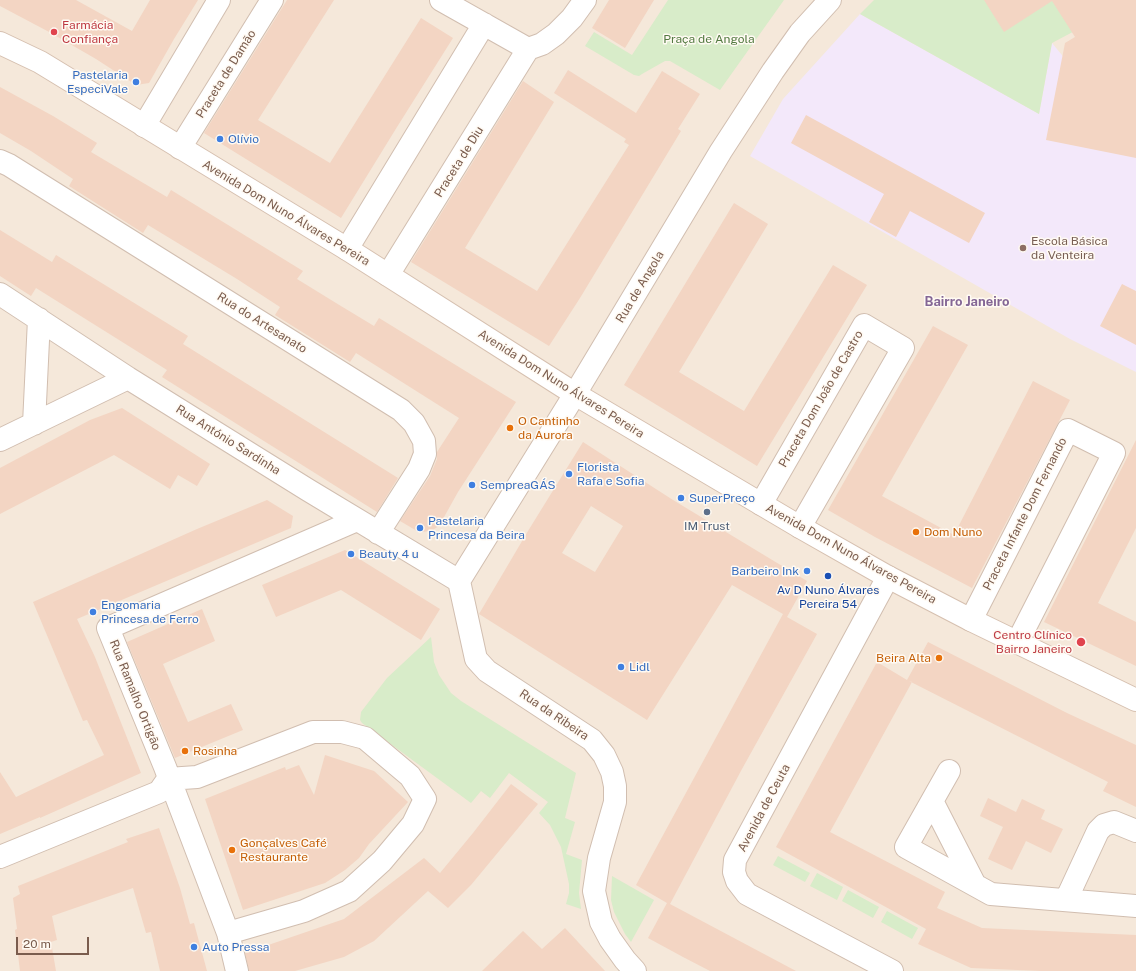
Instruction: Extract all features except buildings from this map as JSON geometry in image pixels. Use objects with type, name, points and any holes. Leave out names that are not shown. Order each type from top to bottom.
[{"type":"street","points":[[144,126],[220,0]]},
{"type":"street","name":"Praceta de Damão","points":[[180,148],[272,0]]},
{"type":"street","points":[[441,0],[528,49],[542,44],[556,34],[572,18],[584,0]]},
{"type":"street","name":"Rua de Angola","points":[[459,581],[575,394],[721,152],[773,71],[800,33],[830,0]]},
{"type":"street","points":[[347,249],[484,24]]},
{"type":"street","name":"Avenida Dom Nuno Álvares Pereira","points":[[0,43],[40,62],[347,249],[575,394],[800,527],[888,577],[971,620],[1136,700]]},
{"type":"street","name":"Praceta de Diu","points":[[388,275],[528,49]]},
{"type":"street","name":"Rua do Artesanato","points":[[0,161],[401,410],[414,423],[424,441],[425,454],[418,469],[378,533]]},
{"type":"street","name":"Rua António Sardinha","points":[[0,294],[128,378],[378,533],[459,581]]},
{"type":"street","points":[[34,424],[39,319]]},
{"type":"street","name":"Praceta Dom João de Castro","points":[[761,504],[864,325],[903,348],[800,527]]},
{"type":"street","points":[[0,440],[128,378]]},
{"type":"street","name":"Praceta Infante Dom Fernando","points":[[971,620],[1068,430],[1114,454],[1017,643]]},
{"type":"street","name":"Rua Ramalho Ortigão","points":[[237,971],[228,933],[162,760],[108,628],[357,520]]},
{"type":"street","name":"Avenida de Ceuta","points":[[888,577],[735,860],[734,872],[736,881],[747,894],[892,971]]},
{"type":"street","name":"Rua da Ribeira","points":[[459,581],[476,659],[487,671],[592,740],[604,755],[612,772],[615,786],[615,802],[599,858],[594,891],[602,922],[610,939],[635,971]]},
{"type":"street","points":[[0,857],[159,792],[168,779],[197,777],[313,732],[342,732],[365,738],[410,776],[425,799],[413,824],[382,861],[349,891],[304,911],[228,933]]},
{"type":"street","points":[[949,771],[906,847],[991,894],[1136,906]]},
{"type":"street","points":[[932,801],[975,885]]},
{"type":"street","points":[[1066,900],[1098,831],[1104,825],[1114,822],[1136,831]]},
{"type":"shaded area","points":[[0,0],[1136,0],[1136,971],[0,971]]},
{"type":"shaded area","name":"Escola Básica da Venteira","points":[[860,14],[1039,114],[1052,43],[1066,60],[1136,74],[1136,372],[1070,339],[750,156],[783,99]]},
{"type":"green space","name":"Praça de Angola","points":[[668,0],[784,0],[720,90],[670,61],[665,61],[639,76],[634,75],[585,46],[594,32],[632,55]]},
{"type":"green space","points":[[874,0],[1133,0],[1052,43],[1039,114],[860,14]]},
{"type":"green space","points":[[431,637],[434,662],[439,675],[451,693],[461,701],[576,773],[565,818],[575,822],[566,854],[582,860],[579,893],[581,909],[566,904],[569,893],[569,884],[561,847],[550,825],[539,813],[548,802],[509,773],[490,798],[481,791],[471,803],[362,723],[360,720],[361,712],[387,678]]},
{"type":"green space","points":[[778,856],[810,873],[805,882],[773,865]]},
{"type":"green space","points":[[817,873],[843,887],[837,900],[810,886]]},
{"type":"green space","points":[[612,876],[654,900],[631,942],[625,934],[614,912],[611,900]]},
{"type":"green space","points":[[848,890],[879,907],[873,918],[842,901]]},
{"type":"green space","points":[[887,911],[918,928],[912,939],[881,922]]},
{"type":"place","name":"Farmácia Confiança","points":[[54,32]]},
{"type":"place","name":"Pastelaria EspeciVale","points":[[136,82]]},
{"type":"place","name":"Olívio","points":[[220,139]]},
{"type":"place","name":"Escola Básica da Venteira","points":[[1023,248]]},
{"type":"place","name":"O Cantinho da Aurora","points":[[510,428]]},
{"type":"place","name":"Florista Rafa e Sofia","points":[[569,474]]},
{"type":"place","name":"SempreaGÁS","points":[[472,485]]},
{"type":"place","name":"SuperPreço","points":[[681,498]]},
{"type":"place","name":"IM Trust","points":[[707,512]]},
{"type":"place","name":"Pastelaria Princesa da Beira","points":[[420,528]]},
{"type":"place","name":"Dom Nuno","points":[[916,532]]},
{"type":"place","name":"Beauty 4 u","points":[[351,554]]},
{"type":"place","name":"Barbeiro Ink","points":[[807,571]]},
{"type":"place","name":"Av D Nuno Álvares Pereira 54","points":[[828,576]]},
{"type":"place","name":"Engomaria Princesa de Ferro","points":[[93,612]]},
{"type":"place","name":"Centro Clínico Bairro Janeiro","points":[[1081,642]]},
{"type":"place","name":"Beira Alta","points":[[939,658]]},
{"type":"place","name":"Lidl","points":[[621,667]]},
{"type":"place","name":"Rosinha","points":[[185,751]]},
{"type":"place","name":"Gonçalves Café Restaurante","points":[[232,850]]},
{"type":"place","name":"Auto Pressa","points":[[194,947]]},
{"type":"district","name":"Bairro Janeiro","points":[[967,302]]}]
